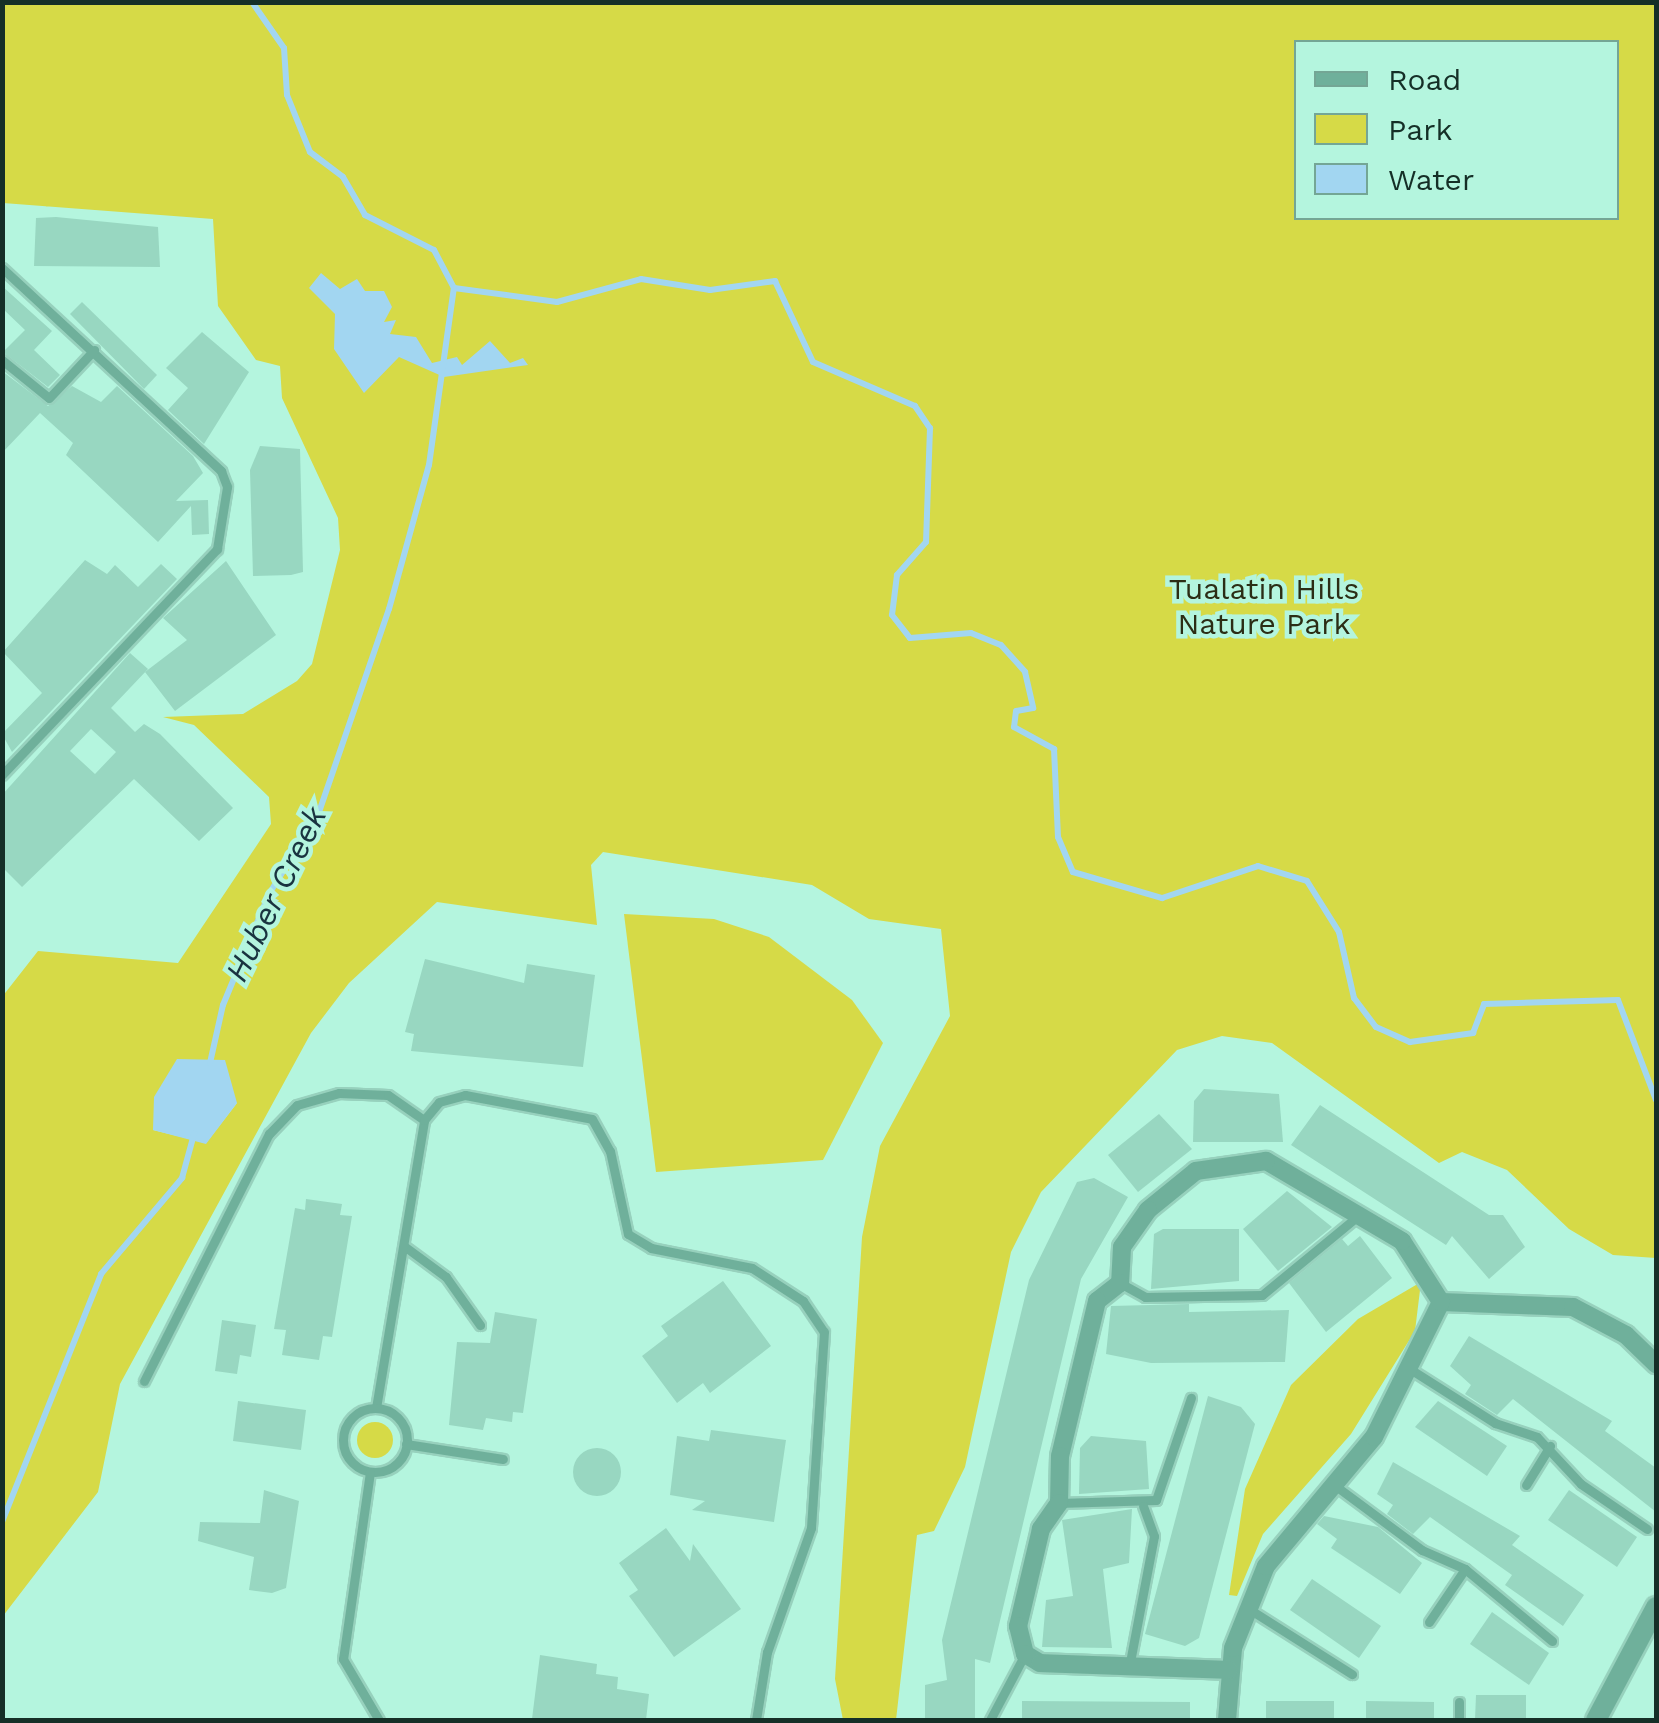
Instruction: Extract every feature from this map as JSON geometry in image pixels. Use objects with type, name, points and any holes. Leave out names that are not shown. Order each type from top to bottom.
[{"type":"street","points":[[1229,1670],[1130,1662],[1040,1663],[1025,1654],[1018,1626],[1041,1529],[1059,1503],[1060,1456],[1098,1300],[1120,1282],[1118,1258],[1139,1220],[1208,1166],[1278,1163],[1414,1251],[1441,1302]]},
{"type":"street","points":[[1441,1302],[1572,1307],[1626,1335],[1656,1364]]},
{"type":"street","points":[[1227,1720],[1229,1670],[1246,1608],[1278,1548],[1374,1438],[1441,1302]]},
{"type":"street","points":[[1596,1720],[1656,1608]]},
{"type":"lane","points":[[2,268],[221,471],[226,525],[217,548],[2,775]]},
{"type":"lane","points":[[2,360],[49,398],[94,350]]},
{"type":"lane","points":[[144,1381],[269,1134],[297,1105],[339,1092],[388,1095],[424,1120]]},
{"type":"lane","points":[[376,1408],[424,1120],[440,1102],[465,1095],[592,1118],[610,1151],[628,1234],[652,1248],[752,1268],[817,1318],[826,1363],[811,1528],[768,1652],[756,1720]]},
{"type":"lane","points":[[1120,1282],[1145,1296],[1262,1295],[1360,1213]]},
{"type":"lane","points":[[404,1246],[446,1277],[480,1325]]},
{"type":"lane","points":[[1410,1369],[1550,1446],[1581,1484],[1647,1529]]},
{"type":"lane","points":[[1059,1503],[1143,1506],[1160,1495],[1192,1398]]},
{"type":"lane","points":[[376,1408],[402,1422],[406,1444],[394,1466],[370,1472],[347,1457],[343,1437],[351,1418],[376,1408]]},
{"type":"lane","points":[[406,1444],[502,1458]]},
{"type":"lane","points":[[1526,1485],[1550,1446]]},
{"type":"lane","points":[[370,1472],[343,1658],[378,1720]]},
{"type":"lane","points":[[1333,1484],[1422,1550],[1465,1569],[1552,1641]]},
{"type":"lane","points":[[1130,1662],[1154,1536],[1143,1506]]},
{"type":"lane","points":[[1429,1622],[1465,1569]]},
{"type":"lane","points":[[1246,1608],[1352,1674]]},
{"type":"lane","points":[[990,1720],[1025,1654]]},
{"type":"lane","points":[[1459,1702],[1460,1720]]},
{"type":"green space","name":"Tualatin Hills Nature Park","points":[[3,3],[1656,3],[1656,1258],[1613,1255],[1569,1229],[1507,1170],[1462,1152],[1439,1163],[1272,1043],[1222,1036],[1177,1050],[1041,1192],[1011,1252],[965,1467],[934,1531],[917,1535],[896,1720],[843,1720],[835,1679],[862,1237],[880,1146],[950,1016],[941,929],[869,919],[812,885],[603,852],[591,865],[597,925],[437,902],[349,983],[311,1033],[120,1384],[98,1492],[3,1616],[2,997],[38,951],[178,963],[271,824],[269,797],[194,725],[163,717],[243,714],[297,681],[312,664],[340,550],[338,518],[282,398],[280,366],[256,360],[218,306],[213,219],[3,203]],"holes":[[[237,1103],[206,1143],[153,1130]]]},
{"type":"green space","points":[[624,914],[714,919],[769,937],[852,1000],[883,1043],[823,1160],[656,1172]]},
{"type":"green space","points":[[1421,1282],[1415,1331],[1351,1434],[1263,1534],[1237,1596],[1229,1595],[1245,1489],[1291,1385],[1358,1319]]},
{"type":"green space","points":[[375,1422],[388,1427],[393,1440],[388,1453],[375,1458],[362,1453],[357,1440],[362,1427]]},
{"type":"water","points":[[321,273],[340,289],[357,279],[365,291],[384,291],[392,307],[384,322],[396,320],[390,334],[416,337],[432,363],[457,357],[462,365],[490,341],[510,363],[523,358],[528,365],[444,377],[399,357],[364,393],[334,349],[335,314],[309,288]]},
{"type":"water","points":[[177,1059],[225,1060],[237,1103],[206,1144],[153,1130],[154,1097]]},
{"type":"building","points":[[36,218],[158,227],[160,267],[34,266]]},
{"type":"building","points":[[2,286],[52,331],[34,350],[60,375],[48,387],[3,352],[25,330],[2,308]]},
{"type":"building","points":[[82,302],[157,375],[144,389],[70,314]]},
{"type":"building","points":[[202,332],[249,372],[204,444],[168,410],[188,388],[166,368]]},
{"type":"building","points":[[2,371],[48,406],[72,386],[101,402],[117,386],[193,456],[203,473],[176,501],[208,500],[209,534],[192,535],[191,506],[158,542],[66,455],[73,443],[40,413],[2,453]]},
{"type":"building","points":[[260,446],[300,449],[303,572],[253,576],[250,470]]},
{"type":"building","points":[[85,560],[107,574],[115,565],[138,587],[161,564],[177,579],[12,752],[2,734],[42,693],[3,652]]},
{"type":"building","points":[[226,561],[276,635],[175,711],[145,672],[187,640],[163,618]]},
{"type":"building","points":[[130,653],[148,669],[111,708],[135,732],[144,724],[160,734],[233,808],[199,841],[134,779],[22,887],[2,867],[2,795]],"holes":[[[91,729],[116,752],[95,774],[70,751]]]},
{"type":"building","points":[[425,959],[524,983],[527,964],[595,975],[583,1067],[411,1051],[414,1034],[405,1032]]},
{"type":"building","points":[[1204,1089],[1279,1094],[1283,1142],[1193,1142],[1194,1101]]},
{"type":"building","points":[[1320,1105],[1489,1215],[1503,1215],[1525,1247],[1489,1279],[1452,1236],[1446,1245],[1291,1145]]},
{"type":"building","points":[[1159,1114],[1192,1149],[1138,1192],[1108,1155]]},
{"type":"building","points":[[1094,1178],[1128,1197],[1081,1279],[990,1663],[975,1659],[975,1720],[925,1720],[925,1685],[947,1680],[942,1640],[1029,1280],[1077,1182]]},
{"type":"building","points":[[1287,1191],[1332,1227],[1278,1271],[1243,1229]]},
{"type":"building","points":[[306,1199],[342,1204],[340,1215],[352,1216],[332,1337],[323,1336],[319,1360],[282,1355],[286,1330],[274,1329],[295,1208],[305,1210]]},
{"type":"building","points":[[1163,1229],[1239,1229],[1239,1281],[1151,1289],[1154,1234]]},
{"type":"building","points":[[1360,1236],[1392,1278],[1326,1332],[1289,1283],[1342,1239],[1348,1246]]},
{"type":"building","points":[[723,1281],[771,1346],[710,1393],[703,1383],[677,1403],[642,1356],[668,1336],[661,1326]]},
{"type":"building","points":[[1189,1304],[1189,1312],[1289,1310],[1285,1362],[1151,1363],[1106,1354],[1111,1306]]},
{"type":"building","points":[[495,1312],[537,1319],[523,1413],[513,1412],[512,1422],[486,1418],[483,1430],[449,1425],[457,1342],[490,1343]]},
{"type":"building","points":[[222,1320],[256,1325],[251,1357],[240,1355],[237,1374],[215,1371]]},
{"type":"building","points":[[1469,1336],[1612,1421],[1605,1431],[1656,1468],[1656,1512],[1513,1399],[1497,1415],[1465,1394],[1471,1385],[1450,1366]]},
{"type":"building","points":[[1208,1396],[1241,1407],[1255,1424],[1199,1638],[1185,1646],[1145,1634]]},
{"type":"building","points":[[238,1401],[306,1410],[301,1450],[233,1441]]},
{"type":"building","points":[[1438,1401],[1507,1446],[1487,1476],[1415,1427]]},
{"type":"building","points":[[711,1430],[786,1440],[774,1522],[692,1510],[705,1501],[670,1495],[677,1436],[709,1441]]},
{"type":"building","points":[[1091,1436],[1146,1441],[1149,1489],[1079,1494],[1080,1448]]},
{"type":"building","points":[[597,1448],[614,1455],[621,1472],[614,1489],[597,1496],[580,1489],[573,1472],[580,1455]]},
{"type":"building","points":[[1393,1462],[1520,1536],[1512,1545],[1584,1595],[1563,1626],[1505,1585],[1512,1575],[1430,1517],[1413,1534],[1387,1514],[1393,1505],[1377,1494]]},
{"type":"building","points":[[264,1490],[299,1501],[286,1588],[272,1593],[249,1590],[254,1557],[198,1541],[200,1522],[260,1523]]},
{"type":"building","points":[[1569,1490],[1637,1537],[1617,1567],[1548,1520]]},
{"type":"building","points":[[1132,1509],[1129,1563],[1103,1569],[1112,1648],[1042,1647],[1046,1600],[1073,1596],[1062,1520]]},
{"type":"building","points":[[1324,1516],[1378,1527],[1422,1563],[1400,1594],[1331,1548],[1337,1539],[1317,1524]]},
{"type":"building","points":[[666,1528],[690,1561],[693,1544],[741,1609],[674,1657],[629,1596],[638,1590],[619,1563]]},
{"type":"building","points":[[1312,1579],[1381,1626],[1359,1658],[1290,1610]]},
{"type":"building","points":[[1492,1612],[1549,1653],[1529,1685],[1470,1644]]},
{"type":"building","points":[[540,1655],[597,1664],[596,1674],[618,1677],[617,1689],[649,1694],[646,1720],[532,1719]]},
{"type":"building","points":[[1476,1695],[1526,1695],[1526,1720],[1475,1720]]},
{"type":"building","points":[[1022,1701],[1190,1702],[1190,1720],[1022,1720]]},
{"type":"building","points":[[1266,1701],[1334,1701],[1334,1720],[1266,1720]]},
{"type":"building","points":[[1366,1701],[1434,1702],[1434,1720],[1366,1720]]},
{"type":"waterway","points":[[252,2],[284,48],[287,95],[310,152],[343,177],[365,215],[434,250],[454,288]]},
{"type":"waterway","points":[[454,288],[557,302],[641,279],[710,290],[775,281],[813,362],[915,406],[930,428],[926,542],[897,575],[892,615],[910,638],[971,633],[1001,645],[1025,672],[1033,708],[1016,711],[1014,727],[1054,749],[1058,837],[1073,872],[1162,898],[1258,866],[1307,881],[1339,932],[1354,998],[1376,1027],[1410,1042],[1473,1033],[1484,1004],[1618,1000],[1656,1100]]},
{"type":"waterway","name":"Huber Creek","points":[[210,1063],[223,1005],[269,894],[318,815],[389,609],[429,465],[454,288]]},
{"type":"waterway","name":"Huber Creek","points":[[2,1522],[101,1274],[182,1178],[194,1134]]}]
